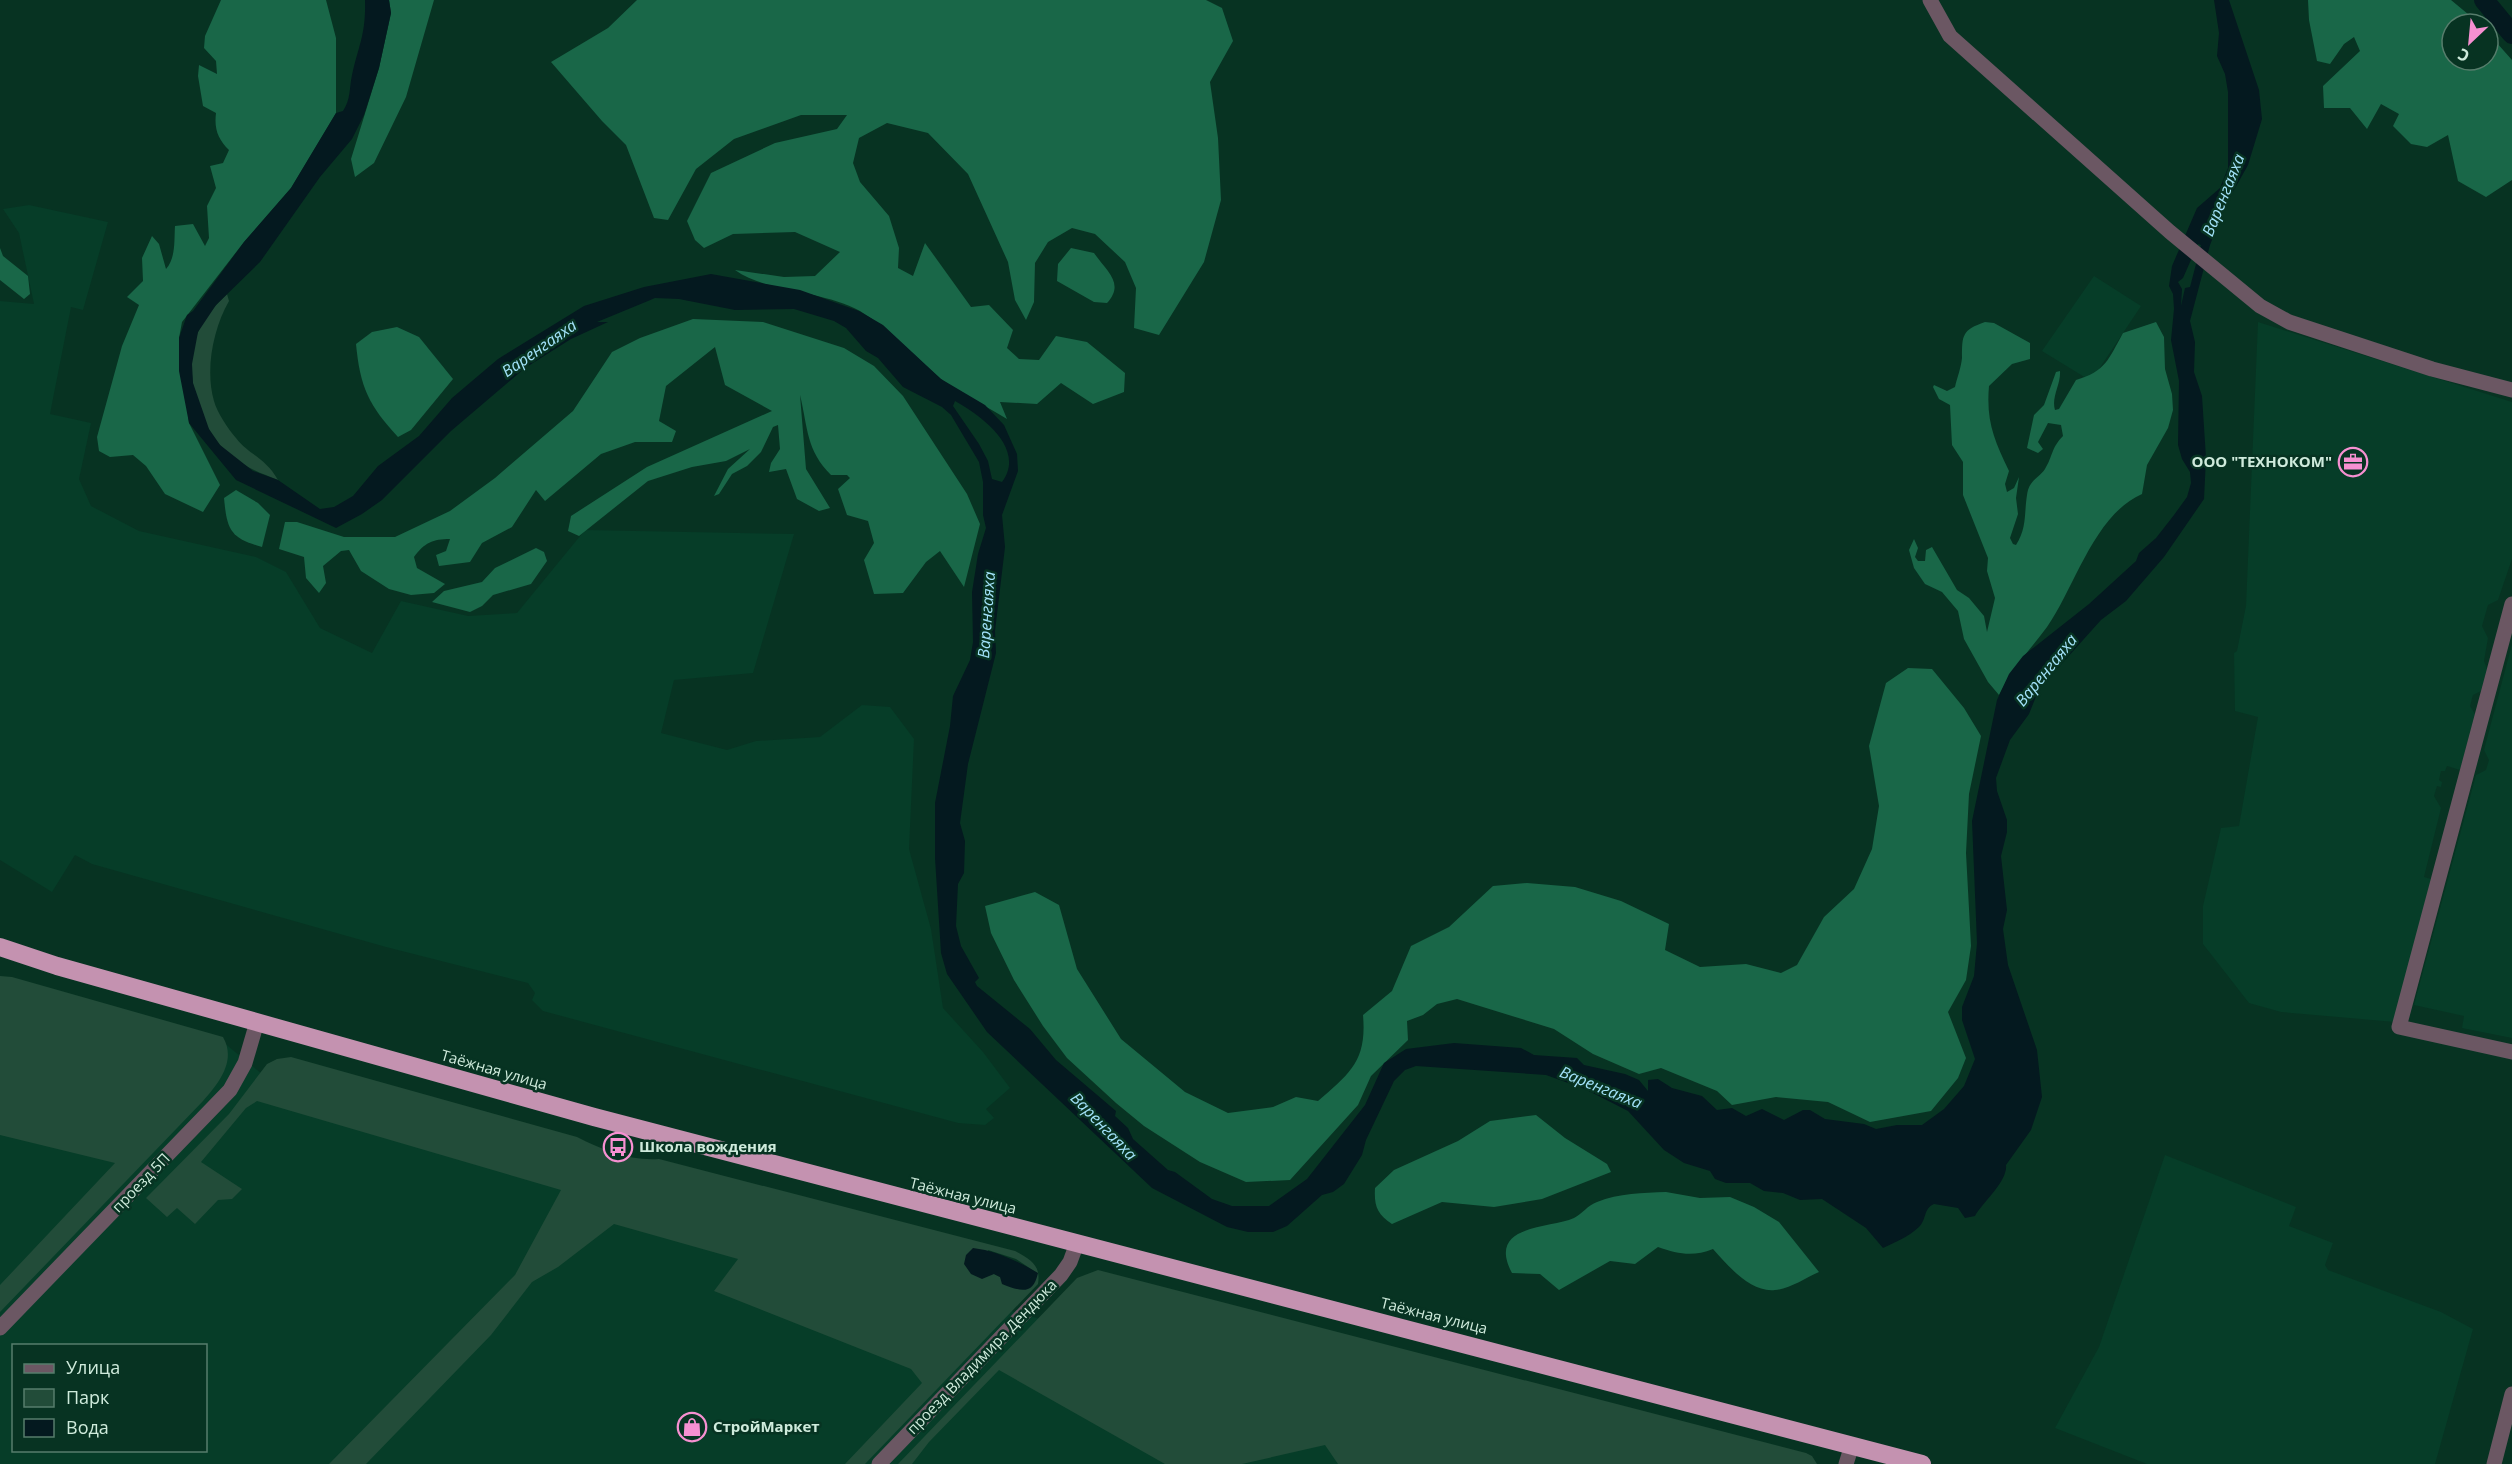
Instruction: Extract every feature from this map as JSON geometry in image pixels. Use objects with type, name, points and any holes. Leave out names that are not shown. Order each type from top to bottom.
[{"type":"highway","name":"Таёжная улица","points":[[0,947],[594,1117],[1922,1464]]},
{"type":"street","points":[[1930,0],[1950,36],[2170,232],[2260,306],[2289,322],[2432,369],[2512,390]]},
{"type":"street","points":[[2512,604],[2399,1027],[2512,1052]]},
{"type":"street","name":"проезд 5П","points":[[0,1328],[230,1090],[245,1063],[257,1022]]},
{"type":"street","name":"проезд Владимира Дендюка","points":[[879,1464],[1061,1275],[1070,1262],[1077,1243]]},
{"type":"street","points":[[2494,1464],[2512,1394]]},
{"type":"street","points":[[1846,1464],[1852,1445]]},
{"type":"shaded area","points":[[221,0],[326,0],[336,38],[336,113],[291,188],[244,242],[182,322],[179,338],[189,423],[220,485],[203,512],[165,494],[146,466],[133,455],[110,457],[99,451],[97,437],[122,346],[139,305],[127,297],[143,281],[142,258],[152,236],[159,244],[166,269],[173,254],[175,226],[193,224],[205,246],[209,238],[207,206],[216,188],[210,166],[223,163],[229,150],[218,133],[216,113],[203,106],[198,76],[199,65],[217,74],[216,61],[204,48],[205,36]]},
{"type":"shaded area","points":[[389,0],[434,0],[406,97],[374,163],[355,177],[351,159],[379,68],[391,13]]},
{"type":"shaded area","points":[[637,0],[1206,0],[1222,8],[1233,41],[1210,82],[1218,138],[1221,200],[1204,262],[1159,335],[1134,328],[1136,288],[1125,262],[1095,234],[1072,228],[1048,242],[1035,263],[1034,302],[1026,320],[1015,300],[1008,262],[968,174],[928,133],[887,123],[859,138],[853,163],[860,182],[889,216],[899,248],[898,268],[913,276],[925,243],[971,307],[989,305],[1013,330],[1007,348],[1019,359],[1039,360],[1056,336],[1087,342],[1125,373],[1124,392],[1093,404],[1061,383],[1037,404],[1000,402],[1007,419],[948,385],[892,334],[860,311],[829,299],[763,283],[735,270],[784,277],[815,276],[840,252],[795,232],[733,234],[704,248],[695,240],[687,221],[711,173],[775,143],[837,129],[847,115],[801,115],[734,139],[696,169],[668,220],[654,218],[626,145],[551,62],[608,28]]},
{"type":"shaded area","points":[[2308,0],[2451,0],[2466,12],[2440,12],[2440,72],[2500,72],[2500,46],[2512,60],[2512,180],[2486,197],[2458,181],[2448,135],[2427,147],[2411,144],[2393,126],[2399,114],[2381,104],[2367,129],[2350,108],[2324,108],[2323,86],[2360,51],[2354,37],[2344,44],[2330,64],[2317,61],[2309,20]]},
{"type":"shaded area","points":[[29,205],[108,222],[83,310],[71,307],[50,414],[91,423],[79,479],[91,506],[139,531],[256,557],[286,572],[320,628],[372,653],[401,601],[468,616],[517,613],[585,530],[794,534],[753,673],[674,680],[661,733],[727,750],[756,741],[820,737],[862,705],[890,707],[914,739],[909,849],[931,929],[943,1008],[983,1052],[1010,1088],[986,1109],[994,1118],[985,1125],[958,1123],[543,1011],[532,1000],[535,993],[528,983],[386,947],[92,864],[75,855],[52,892],[0,860],[0,301],[34,304],[19,233],[3,209]]},
{"type":"shaded area","points":[[0,248],[3,256],[28,276],[30,294],[24,299],[0,280]]},
{"type":"shaded area","points":[[1071,248],[1094,253],[1109,272],[1114,289],[1107,303],[1094,302],[1057,281],[1058,264]]},
{"type":"shaded area","points":[[2094,276],[2141,306],[2091,381],[2042,351]]},
{"type":"shaded area","points":[[693,319],[763,322],[844,348],[874,366],[903,396],[967,494],[980,524],[964,587],[940,551],[926,562],[903,593],[874,594],[864,560],[874,543],[868,521],[847,515],[838,489],[850,478],[847,475],[831,475],[817,457],[809,438],[800,395],[806,469],[830,508],[819,511],[797,499],[786,469],[769,472],[771,463],[780,449],[778,425],[773,427],[761,452],[747,466],[732,474],[719,494],[714,496],[728,469],[750,449],[726,461],[692,467],[648,481],[579,536],[568,531],[571,516],[647,467],[772,411],[725,385],[715,347],[666,386],[659,421],[676,431],[672,442],[635,442],[601,454],[545,501],[536,490],[512,527],[482,543],[470,562],[439,566],[436,555],[446,551],[450,539],[425,545],[414,557],[417,568],[445,584],[434,593],[411,595],[389,589],[361,571],[349,550],[341,551],[323,566],[326,583],[319,593],[306,578],[304,557],[279,549],[285,522],[297,522],[344,537],[395,537],[450,511],[495,478],[573,411],[612,352],[640,338]]},
{"type":"shaded area","points":[[1985,322],[1994,323],[2030,343],[2030,359],[2012,364],[1989,386],[1988,398],[1992,430],[2009,471],[2005,484],[2007,492],[2014,488],[2019,477],[2016,498],[2018,514],[2010,538],[2013,544],[2016,545],[2022,533],[2030,486],[2045,469],[2056,444],[2063,436],[2061,425],[2048,423],[2038,442],[2043,449],[2038,453],[2027,448],[2034,415],[2044,405],[2056,372],[2060,371],[2054,400],[2055,410],[2059,409],[2076,380],[2094,373],[2105,363],[2123,333],[2156,322],[2164,337],[2165,369],[2172,394],[2173,410],[2168,428],[2147,465],[2142,494],[2125,504],[2098,535],[2057,611],[2015,668],[1999,695],[1988,682],[1964,639],[1958,611],[1942,592],[1925,584],[1914,568],[1909,550],[1914,539],[1918,548],[1915,557],[1918,561],[1925,561],[1926,550],[1932,547],[1957,590],[1969,598],[1984,616],[1987,632],[1995,598],[1987,571],[1988,558],[1963,495],[1963,462],[1952,445],[1950,405],[1939,399],[1933,387],[1934,385],[1947,391],[1955,387],[1965,334]]},
{"type":"shaded area","points":[[2258,322],[2512,402],[2512,559],[2498,600],[2488,605],[2482,626],[2488,638],[2484,661],[2487,669],[2481,691],[2473,695],[2470,706],[2475,714],[2460,770],[2447,766],[2445,771],[2441,771],[2439,780],[2442,782],[2441,787],[2437,786],[2434,796],[2441,808],[2424,877],[2431,879],[2395,1022],[2281,1012],[2249,1003],[2203,944],[2203,906],[2221,828],[2239,826],[2258,717],[2235,711],[2234,653],[2237,651],[2246,606]]},
{"type":"shaded area","points":[[397,327],[419,337],[453,379],[411,430],[398,437],[373,405],[363,384],[356,344],[372,332]]},
{"type":"shaded area","points":[[236,490],[258,503],[270,515],[262,547],[237,536],[229,525],[224,498]]},
{"type":"shaded area","points":[[536,548],[544,552],[547,561],[531,584],[493,595],[482,606],[470,612],[432,602],[444,591],[482,582],[495,568]]},
{"type":"shaded area","points":[[2512,644],[2512,1038],[2462,1028],[2464,1016],[2414,1005],[2476,775],[2486,770],[2489,760],[2484,750]]},
{"type":"shaded area","points":[[1908,668],[1932,669],[1964,708],[1981,736],[1969,794],[1966,853],[1971,946],[1966,980],[1948,1012],[1966,1058],[1958,1078],[1931,1111],[1870,1122],[1828,1102],[1776,1097],[1732,1105],[1717,1091],[1661,1068],[1639,1074],[1593,1054],[1554,1029],[1457,999],[1437,1004],[1423,1015],[1407,1021],[1408,1040],[1371,1076],[1358,1105],[1290,1180],[1246,1182],[1200,1162],[1144,1126],[1067,1058],[1043,1026],[1014,980],[991,933],[985,906],[1035,892],[1059,905],[1077,969],[1121,1039],[1185,1092],[1228,1113],[1273,1107],[1296,1097],[1318,1101],[1354,1065],[1362,1044],[1363,1015],[1392,991],[1411,946],[1449,927],[1493,886],[1527,883],[1575,887],[1621,901],[1669,924],[1665,950],[1700,967],[1746,964],[1781,973],[1797,965],[1824,917],[1854,889],[1872,849],[1879,806],[1869,746],[1886,683]]},
{"type":"shaded area","points":[[0,978],[223,1042],[273,1083],[774,1245],[1044,1320],[1801,1464],[0,1464]]},
{"type":"shaded area","points":[[1536,1115],[1565,1138],[1607,1164],[1611,1172],[1542,1199],[1494,1207],[1442,1202],[1392,1224],[1380,1213],[1375,1200],[1375,1188],[1394,1170],[1458,1141],[1490,1121]]},
{"type":"shaded area","points":[[2165,1155],[2296,1207],[2289,1226],[2333,1243],[2325,1265],[2328,1270],[2441,1312],[2473,1329],[2435,1464],[2147,1464],[2055,1428],[2099,1347]]},
{"type":"shaded area","points":[[1666,1192],[1700,1198],[1730,1197],[1754,1207],[1779,1222],[1819,1272],[1786,1288],[1766,1290],[1740,1277],[1713,1249],[1686,1254],[1658,1247],[1635,1264],[1610,1261],[1559,1290],[1540,1274],[1512,1273],[1506,1257],[1507,1245],[1524,1231],[1574,1218],[1591,1205],[1605,1199],[1631,1194]]},
{"type":"green space","points":[[227,294],[229,301],[223,312],[212,350],[210,376],[214,401],[226,425],[241,444],[268,466],[278,480],[246,466],[218,443],[201,413],[196,397],[192,379],[194,345],[204,320]]},
{"type":"green space","points":[[0,976],[12,977],[223,1037],[228,1055],[220,1080],[203,1101],[0,1312],[0,1285],[115,1163],[0,1135]]},
{"type":"green space","points":[[291,1057],[577,1137],[606,1150],[627,1156],[659,1159],[1015,1251],[1034,1264],[1039,1277],[1038,1284],[865,1464],[845,1464],[922,1383],[911,1369],[714,1291],[738,1259],[614,1224],[558,1267],[532,1282],[491,1335],[366,1464],[329,1464],[515,1275],[561,1190],[257,1101],[246,1108],[201,1162],[242,1189],[232,1199],[218,1200],[195,1224],[177,1208],[167,1217],[146,1198],[229,1114],[267,1064],[277,1059]],"holes":[[[988,1250],[1016,1259],[1037,1273],[1000,1277],[994,1274]]]},
{"type":"green space","points":[[1098,1270],[1806,1453],[1812,1456],[1817,1464],[1338,1464],[1325,1445],[1242,1464],[1165,1464],[999,1370],[929,1442],[912,1464],[898,1464],[1077,1278]]},
{"type":"water","points":[[365,0],[389,0],[391,13],[379,68],[364,115],[352,139],[320,177],[260,262],[216,305],[198,332],[192,364],[193,383],[209,429],[220,445],[253,471],[278,480],[320,509],[334,507],[353,496],[378,466],[419,436],[452,398],[498,359],[584,306],[644,287],[711,274],[800,290],[859,311],[883,325],[941,379],[985,405],[1004,425],[1017,454],[1018,471],[1002,515],[1005,547],[995,631],[996,653],[968,764],[960,823],[965,841],[964,873],[958,884],[956,926],[961,946],[979,978],[975,982],[1030,1029],[1056,1060],[1116,1111],[1115,1116],[1128,1128],[1133,1139],[1168,1170],[1175,1172],[1212,1199],[1232,1206],[1269,1206],[1307,1179],[1365,1105],[1384,1063],[1406,1049],[1454,1043],[1521,1048],[1534,1055],[1577,1058],[1584,1065],[1625,1074],[1639,1080],[1648,1091],[1648,1080],[1658,1079],[1672,1088],[1702,1096],[1717,1110],[1732,1108],[1746,1116],[1762,1109],[1784,1120],[1803,1110],[1810,1110],[1825,1119],[1864,1124],[1876,1129],[1897,1125],[1922,1125],[1944,1109],[1964,1086],[1975,1059],[1962,1020],[1962,1007],[1974,976],[1977,943],[1972,821],[1997,700],[2009,674],[2023,656],[2089,604],[2136,561],[2139,553],[2156,538],[2187,497],[2191,483],[2190,472],[2182,459],[2178,445],[2179,381],[2171,340],[2174,309],[2173,294],[2169,286],[2172,266],[2197,208],[2220,188],[2228,168],[2228,92],[2225,74],[2217,56],[2219,33],[2214,0],[2229,0],[2259,90],[2262,119],[2248,165],[2225,206],[2210,245],[2190,321],[2195,342],[2194,372],[2202,396],[2206,458],[2204,499],[2164,557],[2126,601],[2101,620],[2039,689],[2029,714],[2010,740],[1996,778],[1997,791],[2007,820],[2007,832],[2001,856],[2007,910],[2003,929],[2008,965],[2037,1050],[2042,1097],[2031,1130],[2006,1165],[2006,1171],[1999,1184],[1975,1216],[1965,1218],[1958,1208],[1934,1204],[1928,1209],[1919,1227],[1883,1248],[1866,1228],[1822,1199],[1800,1200],[1783,1193],[1764,1191],[1750,1183],[1726,1183],[1715,1179],[1710,1171],[1684,1163],[1664,1150],[1628,1111],[1585,1089],[1546,1075],[1416,1066],[1405,1070],[1394,1081],[1366,1140],[1362,1155],[1344,1184],[1333,1192],[1322,1195],[1287,1226],[1273,1232],[1248,1232],[1227,1227],[1152,1188],[987,1032],[947,974],[941,953],[935,858],[935,803],[950,726],[953,696],[970,660],[973,642],[972,592],[978,554],[986,528],[983,515],[983,482],[979,462],[951,415],[942,407],[903,387],[878,358],[866,351],[846,328],[834,321],[794,309],[735,310],[679,299],[655,298],[597,322],[608,322],[571,339],[525,368],[451,431],[382,500],[336,528],[236,480],[189,423],[179,371],[179,338],[187,315],[193,311],[244,242],[291,188],[336,113],[343,111],[346,107],[365,12]],"holes":[[[2198,244],[2201,245],[2190,287],[2185,288],[2181,306],[2182,289],[2178,282],[2183,278]],[[955,401],[987,424],[1005,445],[1009,457],[1008,469],[1002,482],[992,479],[988,461],[953,406]]]},
{"type":"water","points":[[973,1248],[999,1254],[1022,1264],[1038,1273],[1036,1280],[1029,1288],[1020,1290],[1002,1284],[1000,1277],[994,1274],[982,1279],[971,1274],[964,1264],[966,1255]]},
{"type":"waterway","name":"Варенгаяха","points":[[2484,0],[2512,34]]},
{"type":"place","name":"ООО \"ТЕХНОКОМ\"","points":[[2353,462]]},
{"type":"place","name":"Школа вождения","points":[[618,1147]]},
{"type":"place","name":"СтройМаркет","points":[[692,1427]]}]
